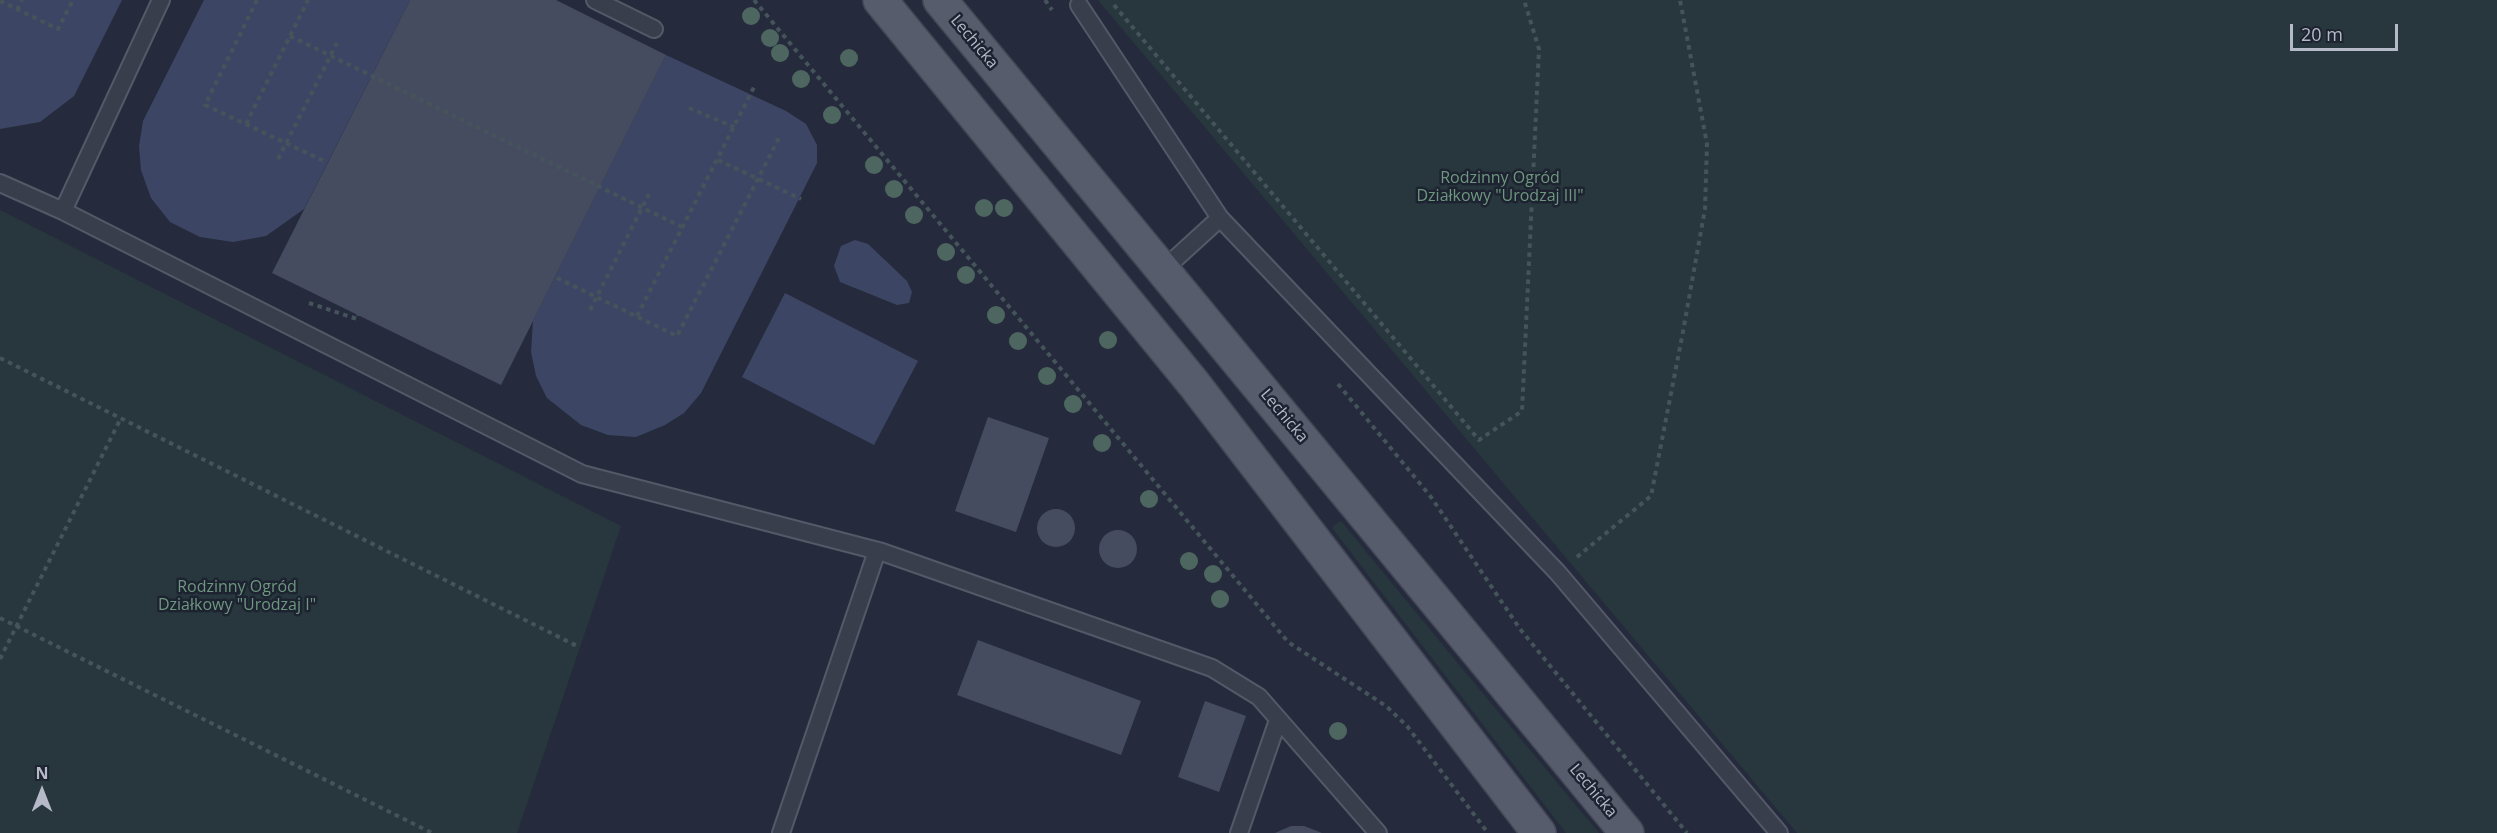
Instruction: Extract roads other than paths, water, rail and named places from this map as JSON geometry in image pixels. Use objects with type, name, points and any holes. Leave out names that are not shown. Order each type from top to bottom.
[{"type":"main road","points":[[879,0],[1186,375],[1539,833]]},
{"type":"main road","name":"Lechicka","points":[[940,0],[1628,833]]},
{"type":"lane","points":[[63,211],[161,0]]},
{"type":"lane","points":[[595,0],[654,29]]},
{"type":"lane","points":[[1079,5],[1220,218],[1558,573],[1779,833]]},
{"type":"lane","points":[[0,183],[63,211],[582,474],[877,551],[1212,668],[1259,697],[1378,833]]},
{"type":"lane","points":[[1163,270],[1220,218]]},
{"type":"lane","points":[[781,833],[877,551]]},
{"type":"lane","points":[[1239,833],[1278,720]]},
{"type":"water","points":[[0,0],[122,0],[74,96],[40,122],[0,129]]},
{"type":"water","points":[[204,0],[410,0],[304,209],[266,236],[233,242],[200,237],[170,222],[151,198],[141,170],[139,146],[143,121]]},
{"type":"water","points":[[666,55],[786,111],[806,124],[817,145],[817,163],[701,393],[684,413],[665,425],[636,437],[608,435],[581,425],[547,398],[536,376],[531,352],[533,321]]},
{"type":"water","points":[[855,240],[868,244],[907,281],[912,292],[909,303],[897,305],[840,282],[834,266],[841,246]]},
{"type":"water","points":[[785,293],[918,361],[874,445],[742,377]]},
{"type":"park label","name":"Rodzinny Ogród Działkowy \"Urodzaj III\"","points":[[1500,187]]},
{"type":"park label","name":"Rodzinny Ogród Działkowy \"Urodzaj I\"","points":[[237,596]]}]
